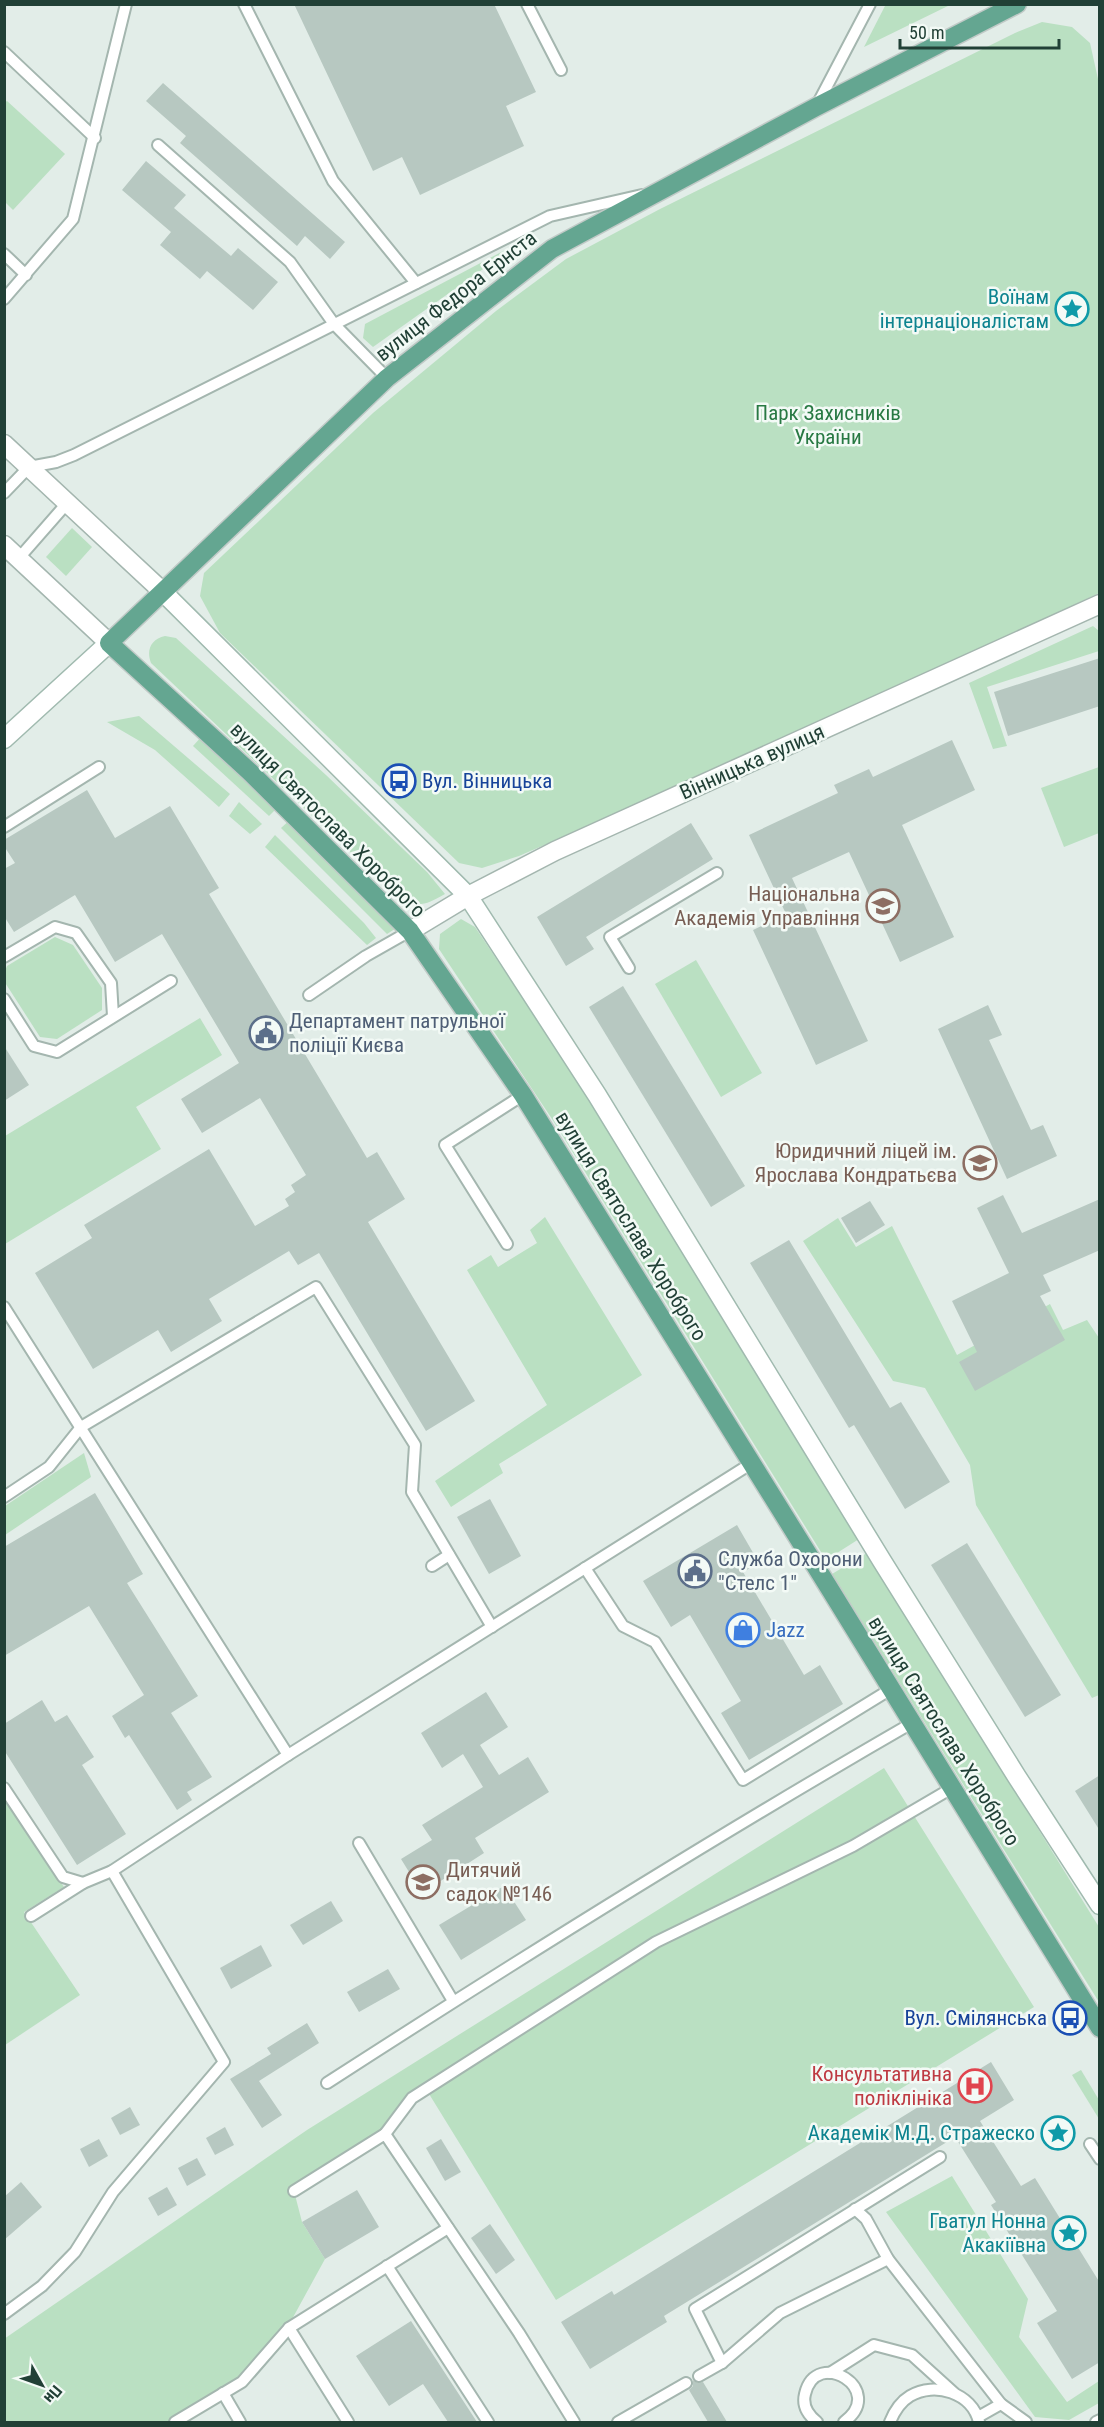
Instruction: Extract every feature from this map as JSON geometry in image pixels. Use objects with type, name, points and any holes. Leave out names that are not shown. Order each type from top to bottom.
[{"type":"main road","name":"вулиця Федора Ернста","points":[[109,642],[387,378],[552,249],[816,107],[1017,4]]},
{"type":"main road","name":"вулиця Святослава Хороброго","points":[[109,642],[250,772],[410,931],[523,1095],[1100,2028]]},
{"type":"street","name":"вулиця Святослава Хороброго","points":[[4,444],[163,592],[468,896],[597,1095],[882,1561],[1100,1905]]},
{"type":"street","name":"вулиця Святослава Хороброго","points":[[4,545],[109,642]]},
{"type":"street","name":"Вінницька вулиця","points":[[410,931],[468,896],[555,851],[1100,604]]},
{"type":"street","name":"вулиця Федора Ернста","points":[[4,739],[109,642]]},
{"type":"lane","points":[[4,299],[73,219],[95,138],[126,4]]},
{"type":"lane","points":[[244,4],[333,181],[416,283]]},
{"type":"lane","points":[[527,4],[561,70]]},
{"type":"lane","points":[[816,107],[870,4]]},
{"type":"lane","points":[[4,52],[95,138]]},
{"type":"lane","points":[[158,145],[290,262],[334,324],[387,378]]},
{"type":"lane","points":[[4,492],[29,467],[56,462],[74,455],[550,216],[657,191]]},
{"type":"lane","points":[[4,254],[26,275]]},
{"type":"lane","points":[[19,558],[68,502]]},
{"type":"lane","points":[[4,827],[99,767]]},
{"type":"lane","points":[[629,968],[610,938],[717,873]]},
{"type":"lane","points":[[4,957],[55,927],[76,933],[111,983],[113,1016]]},
{"type":"lane","points":[[309,994],[380,947],[410,931]]},
{"type":"lane","points":[[4,999],[34,1046],[57,1052],[171,981]]},
{"type":"lane","points":[[507,1244],[445,1145],[523,1095]]},
{"type":"lane","points":[[4,1497],[49,1467],[81,1427],[316,1287],[416,1445],[412,1492],[492,1627]]},
{"type":"lane","points":[[4,1307],[288,1755]]},
{"type":"lane","points":[[31,1916],[82,1883],[112,1871],[288,1755],[752,1463]]},
{"type":"lane","points":[[432,1566],[449,1555]]},
{"type":"lane","points":[[585,1568],[623,1626],[656,1642],[743,1780],[891,1689]]},
{"type":"lane","points":[[327,2083],[453,2001],[912,1723]]},
{"type":"lane","points":[[4,1788],[63,1876],[82,1883]]},
{"type":"lane","points":[[294,2191],[385,2134],[412,2098],[656,1941],[853,1846],[952,1788]]},
{"type":"lane","points":[[359,1843],[453,2001]]},
{"type":"lane","points":[[4,2314],[42,2286],[75,2252],[113,2192],[224,2062],[112,1871]]},
{"type":"lane","points":[[385,2134],[519,2333],[574,2422]]},
{"type":"lane","points":[[1090,2144],[1100,2159]]},
{"type":"lane","points":[[722,2363],[695,2309],[940,2157]]},
{"type":"lane","points":[[855,2209],[866,2219],[888,2259],[1000,2404],[1026,2422]]},
{"type":"lane","points":[[175,2422],[242,2382],[289,2328],[448,2228]]},
{"type":"lane","points":[[699,2376],[722,2363],[780,2313],[888,2259]]},
{"type":"lane","points":[[387,2266],[488,2422]]},
{"type":"lane","points":[[289,2328],[348,2422]]},
{"type":"lane","points":[[817,2422],[806,2410],[805,2393],[814,2379],[830,2373],[874,2345],[912,2355],[967,2401],[979,2420],[1000,2404]]},
{"type":"lane","points":[[830,2373],[847,2378],[857,2393],[855,2410],[844,2422]]},
{"type":"lane","points":[[618,2422],[686,2384]]},
{"type":"lane","points":[[890,2422],[897,2408],[909,2397],[923,2390],[939,2389],[954,2392]]},
{"type":"lane","points":[[223,2393],[240,2422]]},
{"type":"green space","points":[[886,4],[950,4],[950,5],[864,47]]},
{"type":"green space","name":"Парк Захисників України","points":[[1042,22],[1072,27],[1090,43],[1100,88],[1099,593],[825,723],[519,856],[482,868],[459,863],[220,633],[200,596],[204,573],[373,413],[496,311],[566,259],[660,209],[1015,33]]},
{"type":"green space","points":[[7,101],[65,154],[13,210],[5,202],[4,103]]},
{"type":"green space","points":[[524,240],[373,347],[363,338],[365,324]]},
{"type":"green space","points":[[72,528],[92,547],[66,576],[46,557]]},
{"type":"green space","points":[[1093,626],[1099,631],[1099,651],[987,687],[1007,746],[993,749],[969,683]]},
{"type":"green space","points":[[165,636],[176,638],[326,775],[427,872],[445,894],[423,904],[401,900],[151,663],[149,654],[153,642]]},
{"type":"green space","points":[[139,716],[230,794],[219,807],[155,750],[107,722]]},
{"type":"green space","points":[[202,736],[278,807],[269,816],[193,746]]},
{"type":"green space","points":[[1099,767],[1099,833],[1064,847],[1041,788]]},
{"type":"green space","points":[[239,802],[262,824],[250,834],[229,816]]},
{"type":"green space","points":[[291,819],[398,927],[387,934],[281,828]]},
{"type":"green space","points":[[275,835],[364,923],[376,938],[367,945],[265,847]]},
{"type":"green space","points":[[461,919],[475,927],[588,1096],[859,1539],[826,1560],[554,1122],[439,949],[440,934]]},
{"type":"green space","points":[[55,937],[73,945],[102,988],[102,1010],[57,1039],[40,1037],[4,981],[7,966]]},
{"type":"green space","points":[[696,960],[762,1073],[721,1097],[655,984]]},
{"type":"green space","points":[[200,1018],[222,1055],[136,1107],[161,1149],[5,1244],[5,1136]]},
{"type":"green space","points":[[545,1217],[642,1375],[499,1464],[503,1473],[451,1507],[435,1481],[547,1405],[467,1270],[491,1255],[498,1267],[537,1243],[530,1230]]},
{"type":"green space","points":[[838,1218],[856,1247],[892,1226],[957,1355],[1050,1304],[1063,1330],[1087,1320],[1099,1338],[1099,1695],[1092,1698],[976,1505],[970,1465],[925,1388],[893,1381],[803,1241]]},
{"type":"green space","points":[[84,1453],[91,1477],[5,1535],[5,1506]]},
{"type":"green space","points":[[867,1553],[1099,1927],[1099,2002],[832,1574]]},
{"type":"green space","points":[[884,1768],[1034,2007],[556,2300],[426,2089],[385,2134],[294,2191],[302,2222],[325,2259],[285,2332],[242,2382],[175,2422],[5,2422],[4,2339],[307,2130]]},
{"type":"green space","points":[[4,1798],[64,1887],[24,1912],[80,1995],[5,2045]]},
{"type":"green space","points":[[1081,2070],[1099,2100],[1099,2119],[1072,2075]]},
{"type":"green space","points":[[952,2176],[1028,2299],[1019,2337],[1067,2402],[1099,2381],[1099,2403],[1069,2420],[1035,2417],[886,2212]]},
{"type":"building","points":[[294,4],[494,4],[536,92],[506,106],[524,146],[420,195],[402,157],[373,171]]},
{"type":"building","points":[[163,83],[345,242],[330,259],[305,236],[297,246],[180,143],[186,136],[146,101]]},
{"type":"building","points":[[146,161],[186,195],[174,208],[231,256],[238,248],[278,282],[253,310],[207,271],[200,279],[160,245],[171,232],[122,190]]},
{"type":"building","points":[[1100,658],[1100,706],[1008,736],[994,692]]},
{"type":"building","points":[[952,740],[975,790],[902,825],[954,937],[900,962],[849,852],[792,878],[868,1041],[816,1065],[753,930],[786,914],[749,835],[838,793],[834,785],[869,769],[873,777]]},
{"type":"building","points":[[87,790],[115,838],[170,806],[219,888],[209,894],[367,1158],[377,1152],[405,1199],[368,1222],[475,1401],[426,1431],[319,1253],[298,1265],[289,1251],[209,1299],[222,1321],[171,1352],[158,1330],[93,1369],[35,1273],[92,1238],[84,1225],[209,1149],[255,1226],[289,1206],[285,1199],[295,1192],[291,1185],[306,1175],[260,1098],[202,1133],[181,1099],[239,1063],[162,934],[115,962],[75,895],[14,932],[4,916],[4,869],[15,863],[4,846],[4,840]]},
{"type":"building","points":[[691,823],[713,859],[586,937],[594,949],[566,966],[537,917]]},
{"type":"building","points":[[623,986],[745,1186],[711,1207],[589,1007]]},
{"type":"building","points":[[988,1005],[1002,1035],[989,1040],[1031,1130],[1043,1125],[1057,1156],[1007,1179],[938,1029]]},
{"type":"building","points":[[4,1046],[29,1085],[4,1101]]},
{"type":"building","points":[[1003,1195],[1022,1233],[1100,1199],[1100,1250],[1043,1275],[1051,1291],[1040,1296],[1065,1340],[975,1391],[959,1362],[977,1352],[952,1301],[1009,1273],[977,1208]]},
{"type":"building","points":[[870,1201],[885,1225],[856,1243],[841,1218]]},
{"type":"building","points":[[789,1240],[890,1408],[901,1402],[950,1482],[905,1509],[854,1425],[849,1428],[750,1263]]},
{"type":"building","points":[[95,1493],[143,1574],[127,1583],[198,1696],[171,1713],[212,1777],[187,1792],[192,1800],[177,1810],[129,1735],[125,1738],[112,1716],[144,1695],[89,1606],[4,1656],[4,1547]]},
{"type":"building","points":[[490,1499],[521,1556],[489,1574],[457,1517]]},
{"type":"building","points":[[737,1525],[759,1563],[743,1572],[804,1675],[820,1665],[843,1704],[749,1760],[721,1713],[741,1701],[690,1615],[671,1627],[643,1581]]},
{"type":"building","points":[[967,1543],[1061,1695],[1025,1717],[931,1565]]},
{"type":"building","points":[[486,1692],[508,1727],[480,1745],[499,1775],[528,1757],[549,1792],[475,1838],[484,1853],[422,1893],[401,1859],[432,1840],[422,1825],[483,1787],[463,1754],[442,1768],[421,1733]]},
{"type":"building","points":[[42,1700],[55,1722],[67,1715],[94,1757],[82,1765],[126,1834],[77,1865],[4,1750],[4,1724]]},
{"type":"building","points":[[1100,1775],[1100,1831],[1075,1791]]},
{"type":"building","points":[[504,1886],[526,1920],[461,1960],[439,1925]]},
{"type":"building","points":[[331,1901],[343,1921],[303,1945],[290,1925]]},
{"type":"building","points":[[261,1945],[272,1966],[231,1989],[220,1968]]},
{"type":"building","points":[[388,1969],[400,1989],[359,2012],[347,1992]]},
{"type":"building","points":[[307,2023],[319,2043],[259,2081],[282,2115],[262,2128],[230,2079],[271,2054],[267,2048]]},
{"type":"building","points":[[991,2062],[1014,2100],[980,2121],[1021,2186],[1035,2178],[1100,2283],[1100,2362],[1072,2379],[1037,2323],[1057,2311],[991,2205],[996,2202],[955,2137],[664,2316],[667,2322],[590,2369],[561,2322],[612,2291],[614,2295]]},
{"type":"building","points":[[130,2107],[140,2125],[120,2135],[111,2118]]},
{"type":"building","points":[[225,2127],[234,2145],[215,2155],[206,2138]]},
{"type":"building","points":[[99,2139],[108,2156],[89,2167],[80,2149]]},
{"type":"building","points":[[441,2139],[461,2172],[445,2181],[426,2148]]},
{"type":"building","points":[[197,2158],[206,2175],[187,2186],[178,2168]]},
{"type":"building","points":[[21,2182],[42,2207],[4,2240],[4,2197]]},
{"type":"building","points":[[167,2187],[177,2205],[158,2216],[148,2198]]},
{"type":"building","points":[[357,2190],[379,2227],[325,2259],[302,2222]]},
{"type":"building","points":[[490,2224],[515,2260],[496,2274],[471,2238]]},
{"type":"building","points":[[411,2321],[477,2422],[448,2422],[423,2384],[389,2406],[356,2356]]},
{"type":"building","points":[[693,2380],[698,2383],[703,2382],[727,2422],[708,2422],[689,2390],[693,2386]]},
{"type":"place","name":"Воїнам інтернаціоналістам","points":[[1072,309]]},
{"type":"place","name":"Вул. Вінницька","points":[[399,781]]},
{"type":"place","name":"Національна Академія Управління","points":[[883,906]]},
{"type":"place","name":"Департамент патрульної поліції Києва","points":[[266,1033]]},
{"type":"place","name":"Юридичний ліцей ім. Ярослава Кондратьєва","points":[[980,1163]]},
{"type":"place","name":"Служба Охорони \"Стелс 1\"","points":[[695,1571]]},
{"type":"place","name":"Jazz","points":[[743,1630]]},
{"type":"place","name":"Дитячий садок №146","points":[[423,1882]]},
{"type":"place","name":"Вул. Смілянська","points":[[1070,2018]]},
{"type":"place","name":"Консультативна поліклініка","points":[[975,2086]]},
{"type":"place","name":"Академік М.Д. Стражеско","points":[[1058,2133]]},
{"type":"place","name":"Гватул Нонна Акакіївна","points":[[1069,2233]]}]
